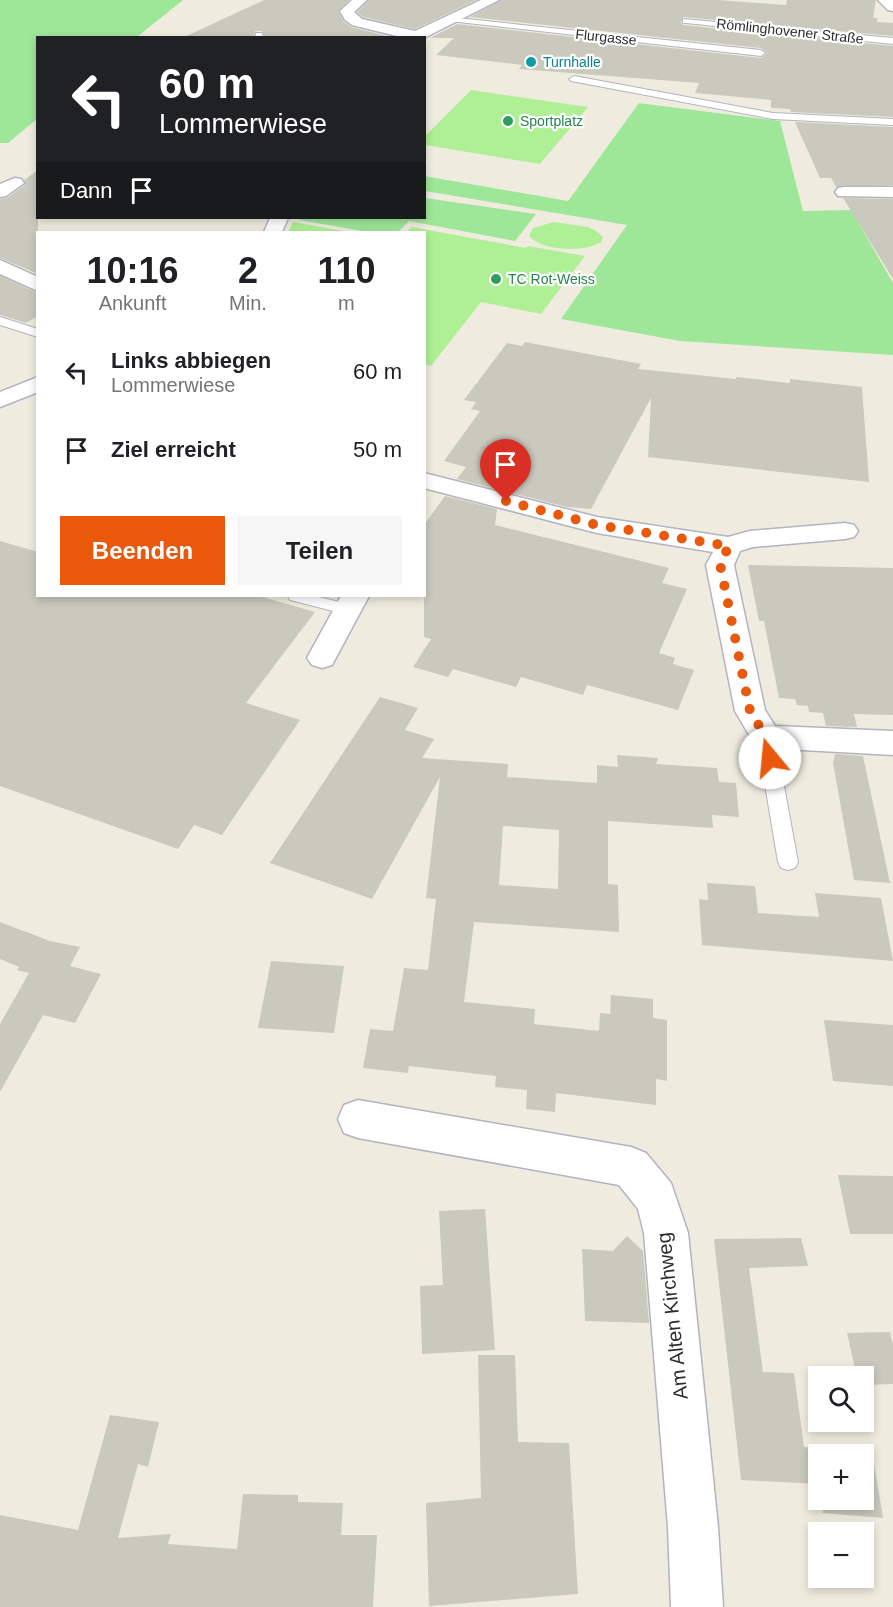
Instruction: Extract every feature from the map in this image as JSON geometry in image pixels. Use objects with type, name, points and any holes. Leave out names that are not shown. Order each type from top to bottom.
[{"type":"street","points":[[360,0],[347,11],[350,17],[370,26],[413,36],[492,0]]},
{"type":"street","points":[[885,0],[893,7]]},
{"type":"street","points":[[844,192],[893,192]]},
{"type":"street","points":[[0,266],[36,284]]},
{"type":"street","points":[[0,400],[36,385]]},
{"type":"street","points":[[426,481],[597,525],[729,546],[750,539],[845,531]]},
{"type":"street","points":[[729,546],[720,564],[750,711],[766,737],[893,743]]},
{"type":"street","points":[[322,658],[352,603]]},
{"type":"street","name":"Am Alten Kirchweg","points":[[358,1119],[631,1167],[656,1198],[666,1233],[693,1527],[697,1607]]},
{"type":"lane","name":"Flurgasse","points":[[450,19],[761,53]]},
{"type":"lane","name":"Römlinghovener Straße","points":[[686,21],[893,41]]},
{"type":"lane","points":[[843,27],[893,32]]},
{"type":"lane","points":[[574,79],[774,116],[893,122]]},
{"type":"lane","points":[[0,321],[36,332]]},
{"type":"lane","points":[[304,597],[352,603]]},
{"type":"lane","points":[[766,737],[788,862]]},
{"type":"green space","points":[[0,0],[183,0],[138,36],[36,36],[36,120],[8,143],[0,143]]},
{"type":"green space","name":"Sportplatz","points":[[471,90],[588,107],[540,164],[426,145],[426,135]]},
{"type":"green space","points":[[639,103],[780,121],[803,211],[851,210],[893,283],[893,355],[680,341],[561,319],[627,225],[426,191],[426,176],[568,201]]},
{"type":"green space","points":[[426,198],[536,214],[515,241],[409,221],[399,231],[361,231],[300,220],[426,219]]},
{"type":"green space","points":[[293,222],[343,231],[288,231]]},
{"type":"green space","points":[[554,222],[588,227],[603,237],[601,242],[594,246],[564,249],[543,245],[529,236],[533,228]]},
{"type":"green space","name":"TC Rot-Weiss","points":[[412,227],[526,248],[528,246],[585,256],[541,314],[481,302],[431,366],[426,364],[426,231],[407,231]]},
{"type":"building","points":[[264,0],[349,0],[338,11],[344,22],[351,27],[386,36],[264,36],[262,31],[255,31],[254,36],[186,36]]},
{"type":"building","points":[[369,0],[476,0],[415,29],[363,17],[357,12]]},
{"type":"building","points":[[501,0],[718,0],[786,5],[787,0],[876,0],[873,18],[877,18],[877,22],[893,23],[893,36],[683,17],[681,23],[893,46],[893,117],[791,112],[790,109],[771,108],[771,100],[695,93],[699,83],[519,69],[522,65],[436,55],[454,38],[430,38],[457,24],[761,58],[767,53],[761,48],[470,17]]},
{"type":"building","points":[[795,122],[893,127],[893,185],[836,187],[831,178],[820,178]]},
{"type":"building","points":[[36,171],[38,231],[36,231],[36,273],[0,258],[0,199],[7,198],[25,185],[24,180]]},
{"type":"building","points":[[843,198],[893,199],[893,279]]},
{"type":"building","points":[[0,276],[36,292],[36,317],[26,323],[0,315]]},
{"type":"building","points":[[525,342],[641,364],[638,369],[790,383],[790,379],[862,387],[869,482],[648,457],[651,398],[591,509],[567,507],[457,479],[466,467],[444,461],[480,411],[471,409],[476,402],[464,400],[507,343],[522,346]]},
{"type":"building","points":[[445,496],[497,509],[495,525],[669,568],[662,583],[687,589],[659,653],[675,658],[673,664],[694,670],[678,710],[587,685],[583,695],[521,677],[516,687],[453,669],[448,677],[413,667],[431,639],[424,637],[426,522]]},
{"type":"building","points":[[0,541],[36,551],[36,597],[262,597],[315,612],[246,703],[300,720],[222,835],[194,825],[178,849],[0,786]]},
{"type":"building","points":[[748,565],[893,568],[893,715],[854,714],[857,727],[826,726],[823,713],[809,712],[808,706],[797,705],[795,699],[779,698],[764,621],[759,621]]},
{"type":"building","points":[[380,697],[418,708],[405,730],[434,739],[422,758],[508,764],[507,777],[597,783],[597,765],[618,767],[617,755],[658,758],[656,764],[717,768],[719,782],[736,783],[739,817],[712,815],[713,828],[608,821],[608,884],[618,885],[619,932],[474,922],[464,1002],[535,1009],[534,1024],[599,1031],[600,1013],[610,1014],[611,995],[653,999],[653,1018],[667,1020],[667,1081],[656,1079],[656,1105],[556,1093],[555,1112],[526,1109],[527,1090],[495,1087],[496,1076],[409,1066],[408,1073],[363,1068],[370,1029],[393,1031],[404,968],[428,970],[436,899],[426,898],[440,777],[372,899],[270,863]],"holes":[[[503,826],[559,830],[558,889],[499,885]]]},
{"type":"building","points":[[835,754],[863,756],[890,883],[854,880],[833,763]]},
{"type":"building","points":[[707,883],[755,886],[758,913],[819,917],[815,893],[881,898],[893,961],[702,945],[699,899],[708,900]]},
{"type":"building","points":[[0,922],[50,941],[80,947],[70,966],[101,974],[75,1023],[43,1015],[0,1092],[0,1024],[29,973],[17,970],[19,967],[0,959]]},
{"type":"building","points":[[271,961],[344,966],[334,1033],[258,1028]]},
{"type":"building","points":[[824,1020],[893,1025],[893,1086],[833,1081]]},
{"type":"building","points":[[838,1175],[893,1176],[893,1234],[850,1234]]},
{"type":"building","points":[[485,1209],[495,1350],[422,1354],[420,1286],[443,1285],[439,1211]]},
{"type":"building","points":[[627,1236],[643,1251],[649,1323],[585,1321],[582,1249],[613,1251]]},
{"type":"building","points":[[801,1238],[808,1266],[749,1268],[763,1372],[794,1373],[804,1447],[808,1447],[808,1483],[741,1480],[714,1239]]},
{"type":"building","points":[[890,1332],[893,1345],[893,1384],[874,1385],[874,1366],[854,1366],[847,1333]]},
{"type":"building","points":[[478,1355],[515,1355],[518,1442],[569,1443],[578,1594],[429,1606],[426,1503],[481,1498]]},
{"type":"building","points":[[110,1415],[159,1422],[148,1467],[138,1464],[118,1538],[171,1534],[168,1544],[237,1549],[243,1494],[298,1495],[298,1502],[343,1503],[341,1535],[377,1535],[373,1607],[0,1607],[0,1515],[78,1530]]},
{"type":"building","points":[[874,1464],[883,1518],[823,1513],[823,1510],[874,1510]]},
{"type":"place","name":"Turnhalle","points":[[531,62]]},
{"type":"place","name":"Sportplatz","points":[[508,121]]},
{"type":"place","name":"TC Rot-Weiss","points":[[496,279]]},
{"type":"route","points":[[506,501],[597,525],[729,546],[720,564],[750,711],[766,737],[770,758]]}]
